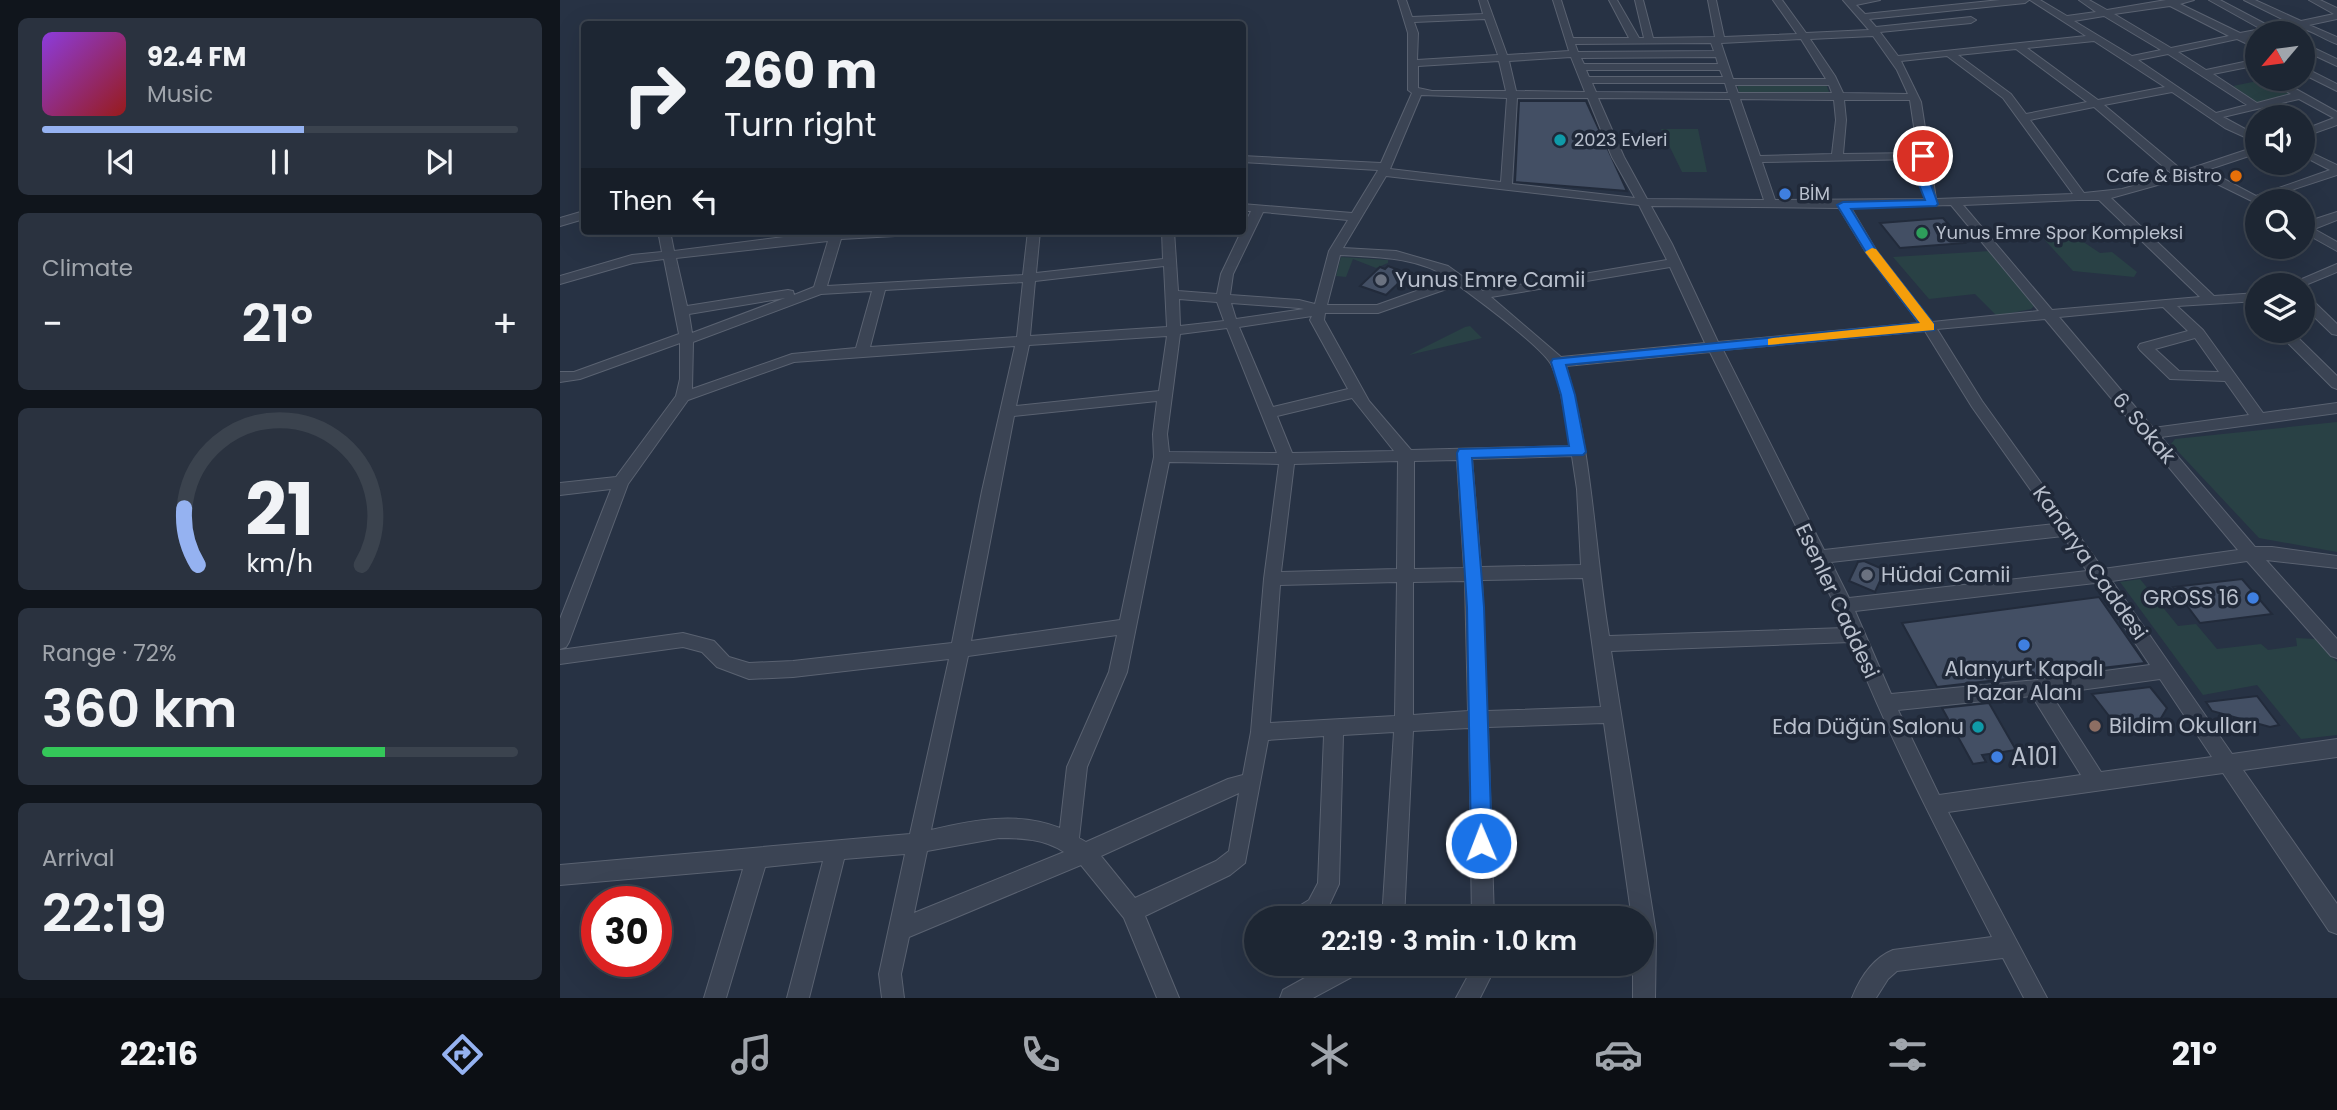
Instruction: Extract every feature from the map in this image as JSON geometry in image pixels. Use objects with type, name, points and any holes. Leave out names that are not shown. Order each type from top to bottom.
[{"type":"street","points":[[1402,0],[1413,33],[1413,90],[1417,93],[1914,97]]},
{"type":"street","points":[[1483,0],[1504,60],[1512,94],[1506,187]]},
{"type":"street","name":"Esenler Caddesi","points":[[1556,0],[1590,93],[1641,202],[1844,605],[1885,703],[1934,805],[2036,998]]},
{"type":"street","points":[[1613,0],[1636,41]]},
{"type":"street","points":[[1639,0],[1648,37]]},
{"type":"street","points":[[1712,0],[1719,54],[1772,205]]},
{"type":"street","points":[[1777,0],[1804,35],[1839,96],[1840,135],[1837,158]]},
{"type":"street","points":[[1849,1],[1876,0]]},
{"type":"street","points":[[1863,17],[2025,0]]},
{"type":"street","points":[[2034,0],[2245,133]]},
{"type":"street","points":[[2083,0],[2171,51],[2254,105]]},
{"type":"street","points":[[2124,0],[2139,8]]},
{"type":"street","points":[[2066,19],[2168,1],[2190,0]]},
{"type":"street","points":[[2213,0],[2254,21]]},
{"type":"street","points":[[2248,0],[2293,21]]},
{"type":"street","points":[[2268,0],[2337,31]]},
{"type":"street","points":[[1849,1],[1894,59],[1914,97],[1920,118],[1924,182],[1932,204]]},
{"type":"street","points":[[2168,1],[2245,40]]},
{"type":"street","points":[[2316,2],[2337,14]]},
{"type":"street","points":[[2316,2],[2337,2]]},
{"type":"street","points":[[2307,21],[2337,14]]},
{"type":"street","points":[[1409,20],[1488,16]]},
{"type":"street","points":[[1569,40],[1636,41],[1648,37],[1804,35],[1874,31],[1970,20]]},
{"type":"street","points":[[2315,31],[2337,41]]},
{"type":"street","points":[[2130,59],[2245,37]]},
{"type":"street","points":[[1894,59],[2097,38]]},
{"type":"street","points":[[2019,47],[2095,103],[2182,176]]},
{"type":"street","points":[[2315,52],[2337,63]]},
{"type":"street","points":[[1412,65],[1575,54],[1719,54]]},
{"type":"street","points":[[1640,54],[1658,79]]},
{"type":"street","points":[[1951,55],[2007,96],[2081,198]]},
{"type":"street","points":[[2203,73],[2245,65]]},
{"type":"street","points":[[1580,67],[1724,66]]},
{"type":"street","points":[[2315,76],[2337,88]]},
{"type":"street","points":[[1585,80],[1831,82]]},
{"type":"street","points":[[2023,118],[2175,88]]},
{"type":"street","points":[[2294,91],[2337,119]]},
{"type":"street","points":[[1395,906],[1404,723],[1406,455],[1356,392],[1317,320],[1335,251],[1384,169],[1417,93]]},
{"type":"street","points":[[2264,105],[2301,95]]},
{"type":"street","points":[[2215,116],[2245,110]]},
{"type":"street","points":[[2315,129],[2337,119]]},
{"type":"street","points":[[1246,159],[1384,169],[1506,187],[1607,196],[1641,202],[1843,205],[2102,196],[2130,192],[2245,154]]},
{"type":"street","points":[[1757,159],[1923,156]]},
{"type":"street","points":[[2315,158],[2337,170]]},
{"type":"street","points":[[2198,170],[2245,195]]},
{"type":"street","points":[[2287,189],[2337,170]]},
{"type":"street","points":[[2102,196],[2211,300]]},
{"type":"street","name":"6. Sokak","points":[[1955,203],[2148,434],[2337,650]]},
{"type":"street","name":"Kanarya Caddesi","points":[[1843,205],[1871,251],[1929,327],[1977,404],[2166,671],[2337,923]]},
{"type":"street","points":[[1246,207],[1355,217]]},
{"type":"street","points":[[1246,235],[1259,208]]},
{"type":"street","points":[[2315,223],[2337,215]]},
{"type":"street","points":[[560,222],[581,216]]},
{"type":"street","points":[[2315,234],[2337,247]]},
{"type":"street","points":[[560,642],[621,482],[683,397],[689,381],[686,338],[665,235]]},
{"type":"street","points":[[560,280],[632,259],[822,235]]},
{"type":"street","points":[[819,290],[836,235]]},
{"type":"street","points":[[893,998],[890,974],[902,929],[1023,342],[1034,235]]},
{"type":"street","points":[[1076,848],[1077,767],[1118,672],[1162,457],[1160,434],[1174,331],[1174,295],[1168,235]]},
{"type":"street","points":[[1132,911],[1223,868],[1238,856],[1260,732],[1272,579],[1287,459],[1223,300],[1227,274],[1246,235]]},
{"type":"street","points":[[1335,251],[1396,255],[1444,270],[1481,295],[1542,345],[1558,362],[1568,395],[1585,489],[1590,571],[1638,906]]},
{"type":"street","points":[[680,311],[819,290],[1030,278],[1170,262]]},
{"type":"street","points":[[1481,295],[1674,263]]},
{"type":"street","points":[[2315,277],[2337,268]]},
{"type":"street","points":[[1174,295],[1299,304],[1318,309],[1378,309],[1461,281]]},
{"type":"street","points":[[862,350],[879,286]]},
{"type":"street","points":[[561,379],[819,290]]},
{"type":"street","points":[[1558,362],[2166,303],[2245,300]]},
{"type":"street","points":[[2166,303],[2198,333],[2259,419]]},
{"type":"street","points":[[683,397],[792,358],[862,350],[1174,331],[1300,316],[1318,309]]},
{"type":"street","points":[[2315,310],[2337,331]]},
{"type":"street","points":[[2198,333],[2145,347],[2175,376],[2231,377]]},
{"type":"street","points":[[2295,343],[2336,383]]},
{"type":"street","points":[[1268,414],[1356,392]]},
{"type":"street","points":[[1007,412],[1166,395]]},
{"type":"street","points":[[2148,434],[2337,408]]},
{"type":"street","points":[[1162,457],[1287,459],[1578,452]]},
{"type":"street","points":[[1464,453],[1473,572],[1483,906]]},
{"type":"street","points":[[560,489],[621,482]]},
{"type":"street","points":[[1818,557],[2067,529]]},
{"type":"street","points":[[1844,605],[2099,576],[2251,554],[2272,553],[2337,562]]},
{"type":"street","points":[[1272,579],[1590,571]]},
{"type":"street","points":[[560,657],[683,640],[708,646],[723,662],[749,671],[793,670],[1128,626]]},
{"type":"street","points":[[1602,644],[1855,635]]},
{"type":"street","points":[[1885,703],[2037,688],[2166,671]]},
{"type":"street","points":[[2037,688],[2096,781]]},
{"type":"street","points":[[1260,732],[1478,719],[1611,715]]},
{"type":"street","points":[[1317,906],[1328,884],[1334,727]]},
{"type":"street","points":[[1934,805],[2337,748]]},
{"type":"street","points":[[902,929],[1076,848],[1235,785],[1251,782]]},
{"type":"street","points":[[560,875],[918,842],[959,833],[1012,828],[1049,833],[1076,848],[1132,911],[1168,998]]},
{"type":"street","points":[[798,998],[836,850]]},
{"type":"street","points":[[715,998],[757,857]]},
{"type":"street","points":[[1863,998],[1880,971],[1893,961],[2010,946]]},
{"type":"street","points":[[1291,998],[1331,976]]},
{"type":"street","points":[[1468,998],[1479,976]]},
{"type":"street","points":[[1644,976],[1644,998]]},
{"type":"green space","points":[[1737,84],[1826,84],[1829,92],[1739,92]]},
{"type":"green space","points":[[2245,84],[2245,91],[2294,93],[2257,103],[2233,86]]},
{"type":"green space","points":[[1661,129],[1698,129],[1707,172],[1682,172]]},
{"type":"green space","points":[[2070,233],[2100,253],[2112,252],[2137,272],[2134,277],[2073,271],[2044,239]]},
{"type":"green space","points":[[1990,251],[2036,304],[2031,309],[1997,316],[1975,294],[1929,299],[1893,257]]},
{"type":"green space","points":[[1341,257],[1388,260],[1388,263],[1376,268],[1353,259],[1346,277],[1336,276]]},
{"type":"green space","points":[[1470,326],[1482,338],[1409,355],[1465,327]]},
{"type":"green space","points":[[2337,422],[2337,552],[2259,538],[2171,444],[2175,439]]},
{"type":"green space","points":[[2140,579],[2178,626],[2196,624],[2217,649],[2261,644],[2268,650],[2297,646],[2296,638],[2315,639],[2337,662],[2337,735],[2301,739],[2257,685],[2203,695],[2120,582]]},
{"type":"building","name":"2023 Evleri","points":[[1519,101],[1586,101],[1627,191],[1515,182]]},
{"type":"building","name":"Yunus Emre Spor Kompleksi","points":[[1943,218],[1965,243],[1900,248],[1880,223]]},
{"type":"building","name":"Yunus Emre Camii","points":[[1388,266],[1404,272],[1400,275],[1405,277],[1386,295],[1360,286],[1380,267],[1385,269]]},
{"type":"building","name":"Hüdai Camii","points":[[1864,561],[1885,570],[1875,592],[1849,581],[1858,562]]},
{"type":"building","points":[[2242,579],[2272,614],[2200,623],[2173,587]]},
{"type":"building","name":"Alanyurt Kapalı Pazar Alanı","points":[[2099,597],[2145,663],[1937,687],[1902,623]]},
{"type":"building","points":[[2150,687],[2167,708],[2154,730],[2123,734],[2092,694]]},
{"type":"building","points":[[2257,696],[2279,725],[2270,727],[2212,711],[2206,702]]},
{"type":"building","name":"Eda Düğün Salonu","points":[[1989,703],[2016,750],[1982,755],[1986,762],[1973,764],[1942,708]]},
{"type":"slow traffic","points":[[1773,342],[1929,327],[1872,252]]},
{"type":"place","name":"2023 Evleri","points":[[1560,140]]},
{"type":"place","name":"Cafe & Bistro","points":[[2236,176]]},
{"type":"place","name":"BİM","points":[[1785,194]]},
{"type":"place","name":"Yunus Emre Spor Kompleksi","points":[[1922,233]]},
{"type":"place","name":"Yunus Emre Camii","points":[[1381,280]]},
{"type":"place","name":"Hüdai Camii","points":[[1867,575]]},
{"type":"place","name":"GROSS 16","points":[[2253,598]]},
{"type":"place","name":"Alanyurt Kapalı Pazar Alanı","points":[[2024,645]]},
{"type":"place","name":"Bildim Okulları","points":[[2095,726]]},
{"type":"place","name":"Eda Düğün Salonu","points":[[1978,727]]},
{"type":"place","name":"A101","points":[[1997,757]]},
{"type":"route","points":[[1481,843],[1475,607],[1464,453],[1578,452],[1568,395],[1558,362],[1929,327],[1871,251],[1843,205],[1932,204],[1924,182],[1923,156]]}]
